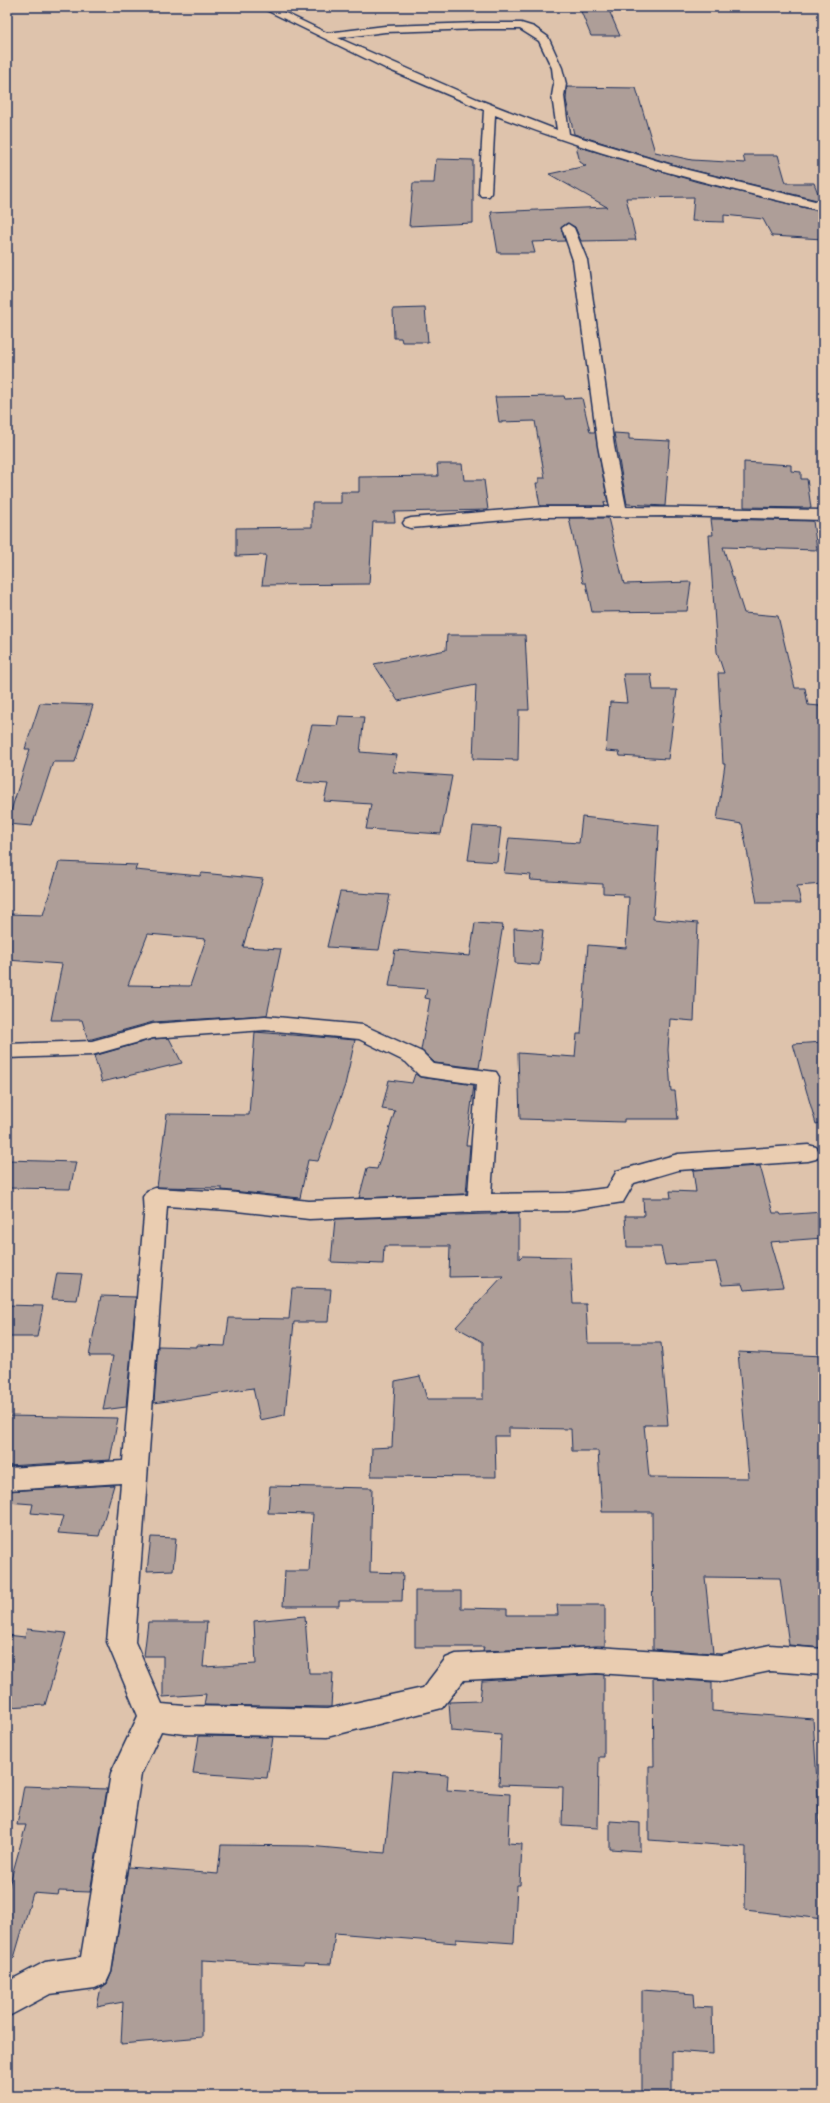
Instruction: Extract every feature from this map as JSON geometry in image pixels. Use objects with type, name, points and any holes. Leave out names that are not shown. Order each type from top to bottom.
[{"type":"street","points":[[265,7],[389,66],[490,108],[563,135],[679,172],[823,207]]},
{"type":"street","points":[[326,36],[385,29],[513,25],[530,29],[544,38],[557,68],[560,84],[558,96],[563,135]]},
{"type":"street","points":[[485,193],[486,155],[490,108]]},
{"type":"street","points":[[568,228],[580,260],[592,337],[606,446],[619,511]]},
{"type":"street","points":[[411,523],[543,512],[619,511],[823,515]]},
{"type":"street","points":[[7,1051],[92,1048],[153,1031],[266,1023],[363,1032],[414,1057],[428,1071],[488,1077],[479,1203]]},
{"type":"street","points":[[7,2001],[45,1978],[95,1972],[126,1773],[153,1716],[121,1642],[156,1216],[155,1197],[228,1201],[309,1210],[479,1203],[567,1202],[615,1196],[625,1177],[678,1162],[808,1153]]},
{"type":"street","points":[[7,1479],[135,1471]]},
{"type":"street","points":[[153,1716],[184,1720],[327,1723],[432,1699],[456,1667],[501,1666],[597,1660],[721,1668],[770,1658],[823,1662]]},
{"type":"building","points":[[608,8],[620,36],[591,36],[580,9]]},
{"type":"building","points":[[567,87],[636,88],[655,152],[692,160],[745,163],[743,155],[778,155],[786,183],[814,183],[821,201],[688,169],[574,134],[566,100]]},
{"type":"building","points":[[576,146],[698,182],[823,212],[823,239],[772,236],[763,219],[724,215],[724,222],[692,221],[694,197],[626,198],[636,240],[581,241],[575,227],[567,223],[561,228],[565,241],[532,242],[535,253],[498,253],[491,212],[607,207],[549,174],[586,166],[580,162]]},
{"type":"building","points":[[436,159],[473,160],[473,223],[409,226],[413,183],[434,183]]},
{"type":"building","points":[[425,308],[428,342],[402,342],[401,338],[394,338],[393,309]]},
{"type":"building","points":[[564,396],[565,399],[582,398],[590,432],[595,432],[608,503],[604,502],[605,506],[540,506],[536,483],[539,483],[539,478],[545,478],[535,421],[499,422],[495,397]]},
{"type":"building","points":[[614,433],[629,434],[629,439],[670,441],[665,506],[627,504]]},
{"type":"building","points":[[744,462],[791,465],[791,471],[801,472],[801,479],[807,479],[811,508],[744,507]]},
{"type":"building","points":[[437,464],[462,464],[464,480],[484,480],[488,510],[394,512],[395,522],[373,522],[369,584],[262,585],[266,555],[236,556],[236,528],[312,527],[312,503],[341,503],[341,492],[359,492],[359,477],[438,476]]},
{"type":"building","points":[[569,518],[608,518],[624,584],[691,582],[687,611],[592,612],[586,583],[583,583]]},
{"type":"building","points":[[711,519],[813,521],[817,550],[723,547],[744,613],[778,616],[795,688],[805,688],[808,705],[820,706],[823,727],[823,771],[819,819],[823,819],[823,884],[797,886],[801,903],[757,903],[742,824],[717,820],[725,764],[723,764],[718,673],[724,673],[717,652],[709,535],[713,535]]},
{"type":"building","points":[[447,635],[525,635],[529,710],[519,710],[518,760],[473,759],[476,685],[398,701],[374,664],[446,650]]},
{"type":"building","points":[[623,674],[651,674],[653,690],[677,690],[668,759],[620,756],[619,752],[606,751],[610,702],[627,703]]},
{"type":"building","points":[[40,703],[93,705],[75,762],[53,762],[32,826],[7,824],[30,749],[25,749]]},
{"type":"building","points":[[339,716],[364,717],[360,752],[397,755],[393,772],[452,776],[441,834],[366,829],[371,804],[324,801],[328,784],[297,782],[312,725],[337,726]]},
{"type":"building","points":[[582,817],[659,825],[653,919],[698,923],[694,1021],[670,1019],[668,1050],[671,1091],[675,1091],[678,1119],[624,1119],[624,1122],[520,1119],[518,1053],[575,1057],[577,1034],[581,1034],[588,945],[626,948],[629,897],[623,897],[623,894],[603,893],[603,884],[530,880],[531,875],[504,873],[509,838],[579,843]]},
{"type":"building","points":[[473,826],[501,828],[497,862],[468,860]]},
{"type":"building","points":[[59,862],[137,865],[135,870],[200,876],[202,873],[263,879],[243,947],[281,949],[267,1015],[153,1022],[88,1040],[82,1020],[51,1020],[62,964],[7,960],[7,914],[43,915]],"holes":[[[148,934],[206,939],[190,986],[128,985]]]},
{"type":"building","points":[[340,892],[390,895],[379,950],[327,947]]},
{"type":"building","points":[[475,923],[503,925],[479,1068],[435,1063],[421,1050],[430,999],[425,998],[427,989],[389,986],[395,950],[470,956]]},
{"type":"building","points":[[514,928],[543,930],[539,965],[515,963]]},
{"type":"building","points":[[255,1032],[355,1040],[345,1085],[318,1161],[308,1160],[300,1198],[222,1190],[222,1188],[157,1187],[167,1114],[249,1115]]},
{"type":"building","points":[[169,1038],[182,1063],[102,1082],[94,1056],[153,1039]]},
{"type":"building","points":[[823,1042],[823,1122],[816,1124],[793,1044]]},
{"type":"building","points":[[415,1074],[420,1077],[474,1085],[466,1145],[470,1145],[466,1194],[359,1198],[367,1168],[377,1169],[395,1111],[382,1109],[389,1080],[412,1083]]},
{"type":"building","points":[[7,1160],[76,1162],[70,1189],[7,1188]]},
{"type":"building","points":[[760,1166],[773,1213],[780,1213],[781,1215],[823,1212],[823,1238],[770,1242],[783,1287],[744,1290],[742,1284],[722,1285],[716,1262],[665,1265],[661,1247],[627,1247],[625,1216],[644,1216],[643,1198],[671,1198],[670,1191],[696,1192],[693,1170]]},
{"type":"building","points":[[519,1213],[519,1259],[522,1256],[570,1257],[573,1304],[586,1304],[588,1343],[661,1343],[668,1425],[644,1425],[649,1477],[749,1478],[738,1352],[823,1356],[823,1648],[789,1645],[780,1578],[705,1577],[713,1653],[653,1649],[652,1512],[602,1512],[598,1451],[572,1451],[571,1429],[509,1428],[509,1436],[495,1436],[496,1477],[371,1476],[372,1448],[392,1447],[395,1381],[420,1376],[427,1399],[483,1399],[483,1342],[456,1327],[503,1276],[449,1277],[450,1246],[384,1246],[383,1264],[331,1262],[335,1219]]},
{"type":"building","points":[[57,1273],[82,1274],[77,1300],[52,1299]]},
{"type":"building","points":[[292,1288],[331,1289],[328,1322],[294,1322],[285,1415],[260,1420],[253,1388],[154,1403],[158,1346],[225,1346],[229,1318],[289,1319]]},
{"type":"building","points":[[101,1296],[136,1297],[126,1407],[103,1410],[113,1356],[89,1356]]},
{"type":"building","points":[[7,1305],[43,1306],[37,1337],[7,1337]]},
{"type":"building","points":[[7,1416],[118,1418],[110,1460],[7,1466]]},
{"type":"building","points":[[114,1485],[99,1536],[58,1533],[63,1516],[31,1513],[33,1504],[7,1502],[7,1491]]},
{"type":"building","points":[[270,1486],[372,1488],[370,1572],[403,1573],[402,1601],[339,1601],[339,1606],[283,1606],[285,1571],[309,1571],[313,1514],[268,1513]]},
{"type":"building","points":[[151,1537],[176,1538],[173,1570],[147,1571]]},
{"type":"building","points":[[415,1591],[461,1591],[461,1608],[507,1609],[507,1615],[558,1615],[557,1605],[605,1605],[605,1646],[483,1651],[484,1647],[415,1647]]},
{"type":"building","points":[[305,1616],[309,1673],[333,1673],[331,1707],[204,1705],[206,1694],[163,1697],[163,1656],[144,1656],[148,1622],[207,1622],[203,1667],[256,1664],[254,1621]]},
{"type":"building","points":[[27,1629],[66,1633],[45,1705],[7,1707],[7,1635],[25,1637]]},
{"type":"building","points":[[597,1674],[604,1675],[604,1757],[599,1757],[598,1828],[562,1826],[563,1787],[499,1785],[501,1735],[451,1731],[449,1702],[480,1701],[482,1681]]},
{"type":"building","points":[[653,1678],[712,1682],[712,1711],[813,1719],[823,1875],[823,1919],[745,1910],[746,1847],[649,1840],[649,1766],[654,1766]]},
{"type":"building","points":[[199,1736],[273,1737],[267,1778],[193,1773]]},
{"type":"building","points":[[393,1771],[448,1775],[447,1790],[510,1794],[508,1843],[522,1844],[520,1885],[517,1885],[514,1943],[456,1939],[456,1943],[335,1933],[331,1964],[304,1963],[304,1965],[202,1960],[202,2037],[121,2044],[123,2002],[97,2007],[101,1987],[107,1984],[112,1972],[128,1867],[218,1874],[221,1845],[309,1846],[385,1853]]},
{"type":"building","points":[[24,1786],[107,1789],[90,1892],[59,1891],[58,1895],[33,1893],[14,1958],[7,1957],[7,1893],[26,1825],[17,1825]]},
{"type":"building","points":[[610,1821],[640,1823],[640,1851],[610,1849]]},
{"type":"building","points":[[642,1990],[694,1994],[695,2007],[712,2008],[713,2054],[672,2051],[672,2096],[642,2096]]}]
